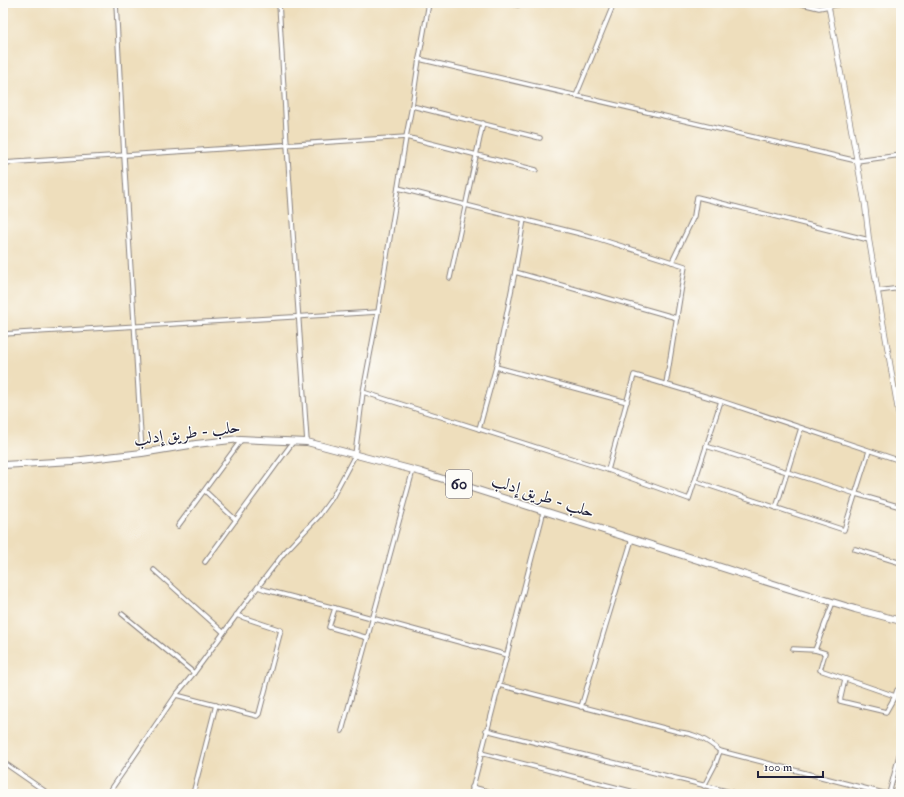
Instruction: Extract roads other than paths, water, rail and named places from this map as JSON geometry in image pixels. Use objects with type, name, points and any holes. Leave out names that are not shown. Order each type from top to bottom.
[{"type":"highway","name":"حلب - طريق إدلب","points":[[3,466],[73,461],[142,453],[196,444],[242,440],[308,442],[413,470],[833,602],[901,621]]},
{"type":"street","points":[[116,3],[142,453]]},
{"type":"street","points":[[279,3],[298,316],[308,442]]},
{"type":"street","points":[[108,794],[176,695],[194,673],[223,632],[284,553],[320,516],[336,492],[355,455],[363,392],[378,312],[429,3]]},
{"type":"street","points":[[508,3],[518,5]]},
{"type":"street","points":[[576,96],[614,3]]},
{"type":"street","points":[[798,3],[819,8],[846,3]]},
{"type":"street","points":[[829,5],[865,205],[869,240],[901,428]]},
{"type":"street","points":[[419,59],[857,161],[901,155]]},
{"type":"street","points":[[412,106],[540,138]]},
{"type":"street","points":[[450,278],[483,123]]},
{"type":"street","points":[[3,163],[406,137],[536,170]]},
{"type":"street","points":[[398,188],[593,237],[685,266],[666,384]]},
{"type":"street","points":[[672,262],[694,216],[697,197],[869,240]]},
{"type":"street","points":[[479,429],[496,366],[524,219]]},
{"type":"street","points":[[515,272],[677,318]]},
{"type":"street","points":[[878,291],[901,288]]},
{"type":"street","points":[[3,334],[378,312]]},
{"type":"street","points":[[496,366],[627,402]]},
{"type":"street","points":[[608,470],[634,375],[721,401],[901,461]]},
{"type":"street","points":[[363,392],[608,470],[689,499],[721,401]]},
{"type":"street","points":[[776,508],[801,428]]},
{"type":"street","points":[[178,526],[242,440]]},
{"type":"street","points":[[205,562],[293,442]]},
{"type":"street","points":[[706,446],[787,473],[901,507]]},
{"type":"street","points":[[695,481],[844,530],[869,451]]},
{"type":"street","points":[[342,731],[374,619],[413,470]]},
{"type":"street","points":[[204,491],[236,520]]},
{"type":"street","points":[[471,794],[486,730],[499,685],[543,511]]},
{"type":"street","points":[[581,707],[632,539]]},
{"type":"street","points":[[855,548],[901,563]]},
{"type":"street","points":[[154,570],[223,632]]},
{"type":"street","points":[[258,587],[506,655]]},
{"type":"street","points":[[815,650],[833,602]]},
{"type":"street","points":[[334,608],[329,627],[368,638]]},
{"type":"street","points":[[122,614],[194,673]]},
{"type":"street","points":[[176,695],[257,716],[260,714],[281,630],[236,615]]},
{"type":"street","points":[[792,649],[815,650],[825,653],[820,670],[895,696]]},
{"type":"street","points":[[846,679],[840,701],[886,712],[897,690],[901,691]]},
{"type":"street","points":[[499,685],[679,732],[692,733],[709,741],[720,751],[888,794],[901,748]]},
{"type":"street","points":[[193,794],[216,705]]},
{"type":"street","points":[[486,730],[738,794]]},
{"type":"street","points":[[704,786],[715,765],[720,751]]},
{"type":"street","points":[[481,753],[642,794]]},
{"type":"street","points":[[3,762],[49,794]]},
{"type":"street","points":[[472,787],[498,794]]}]
